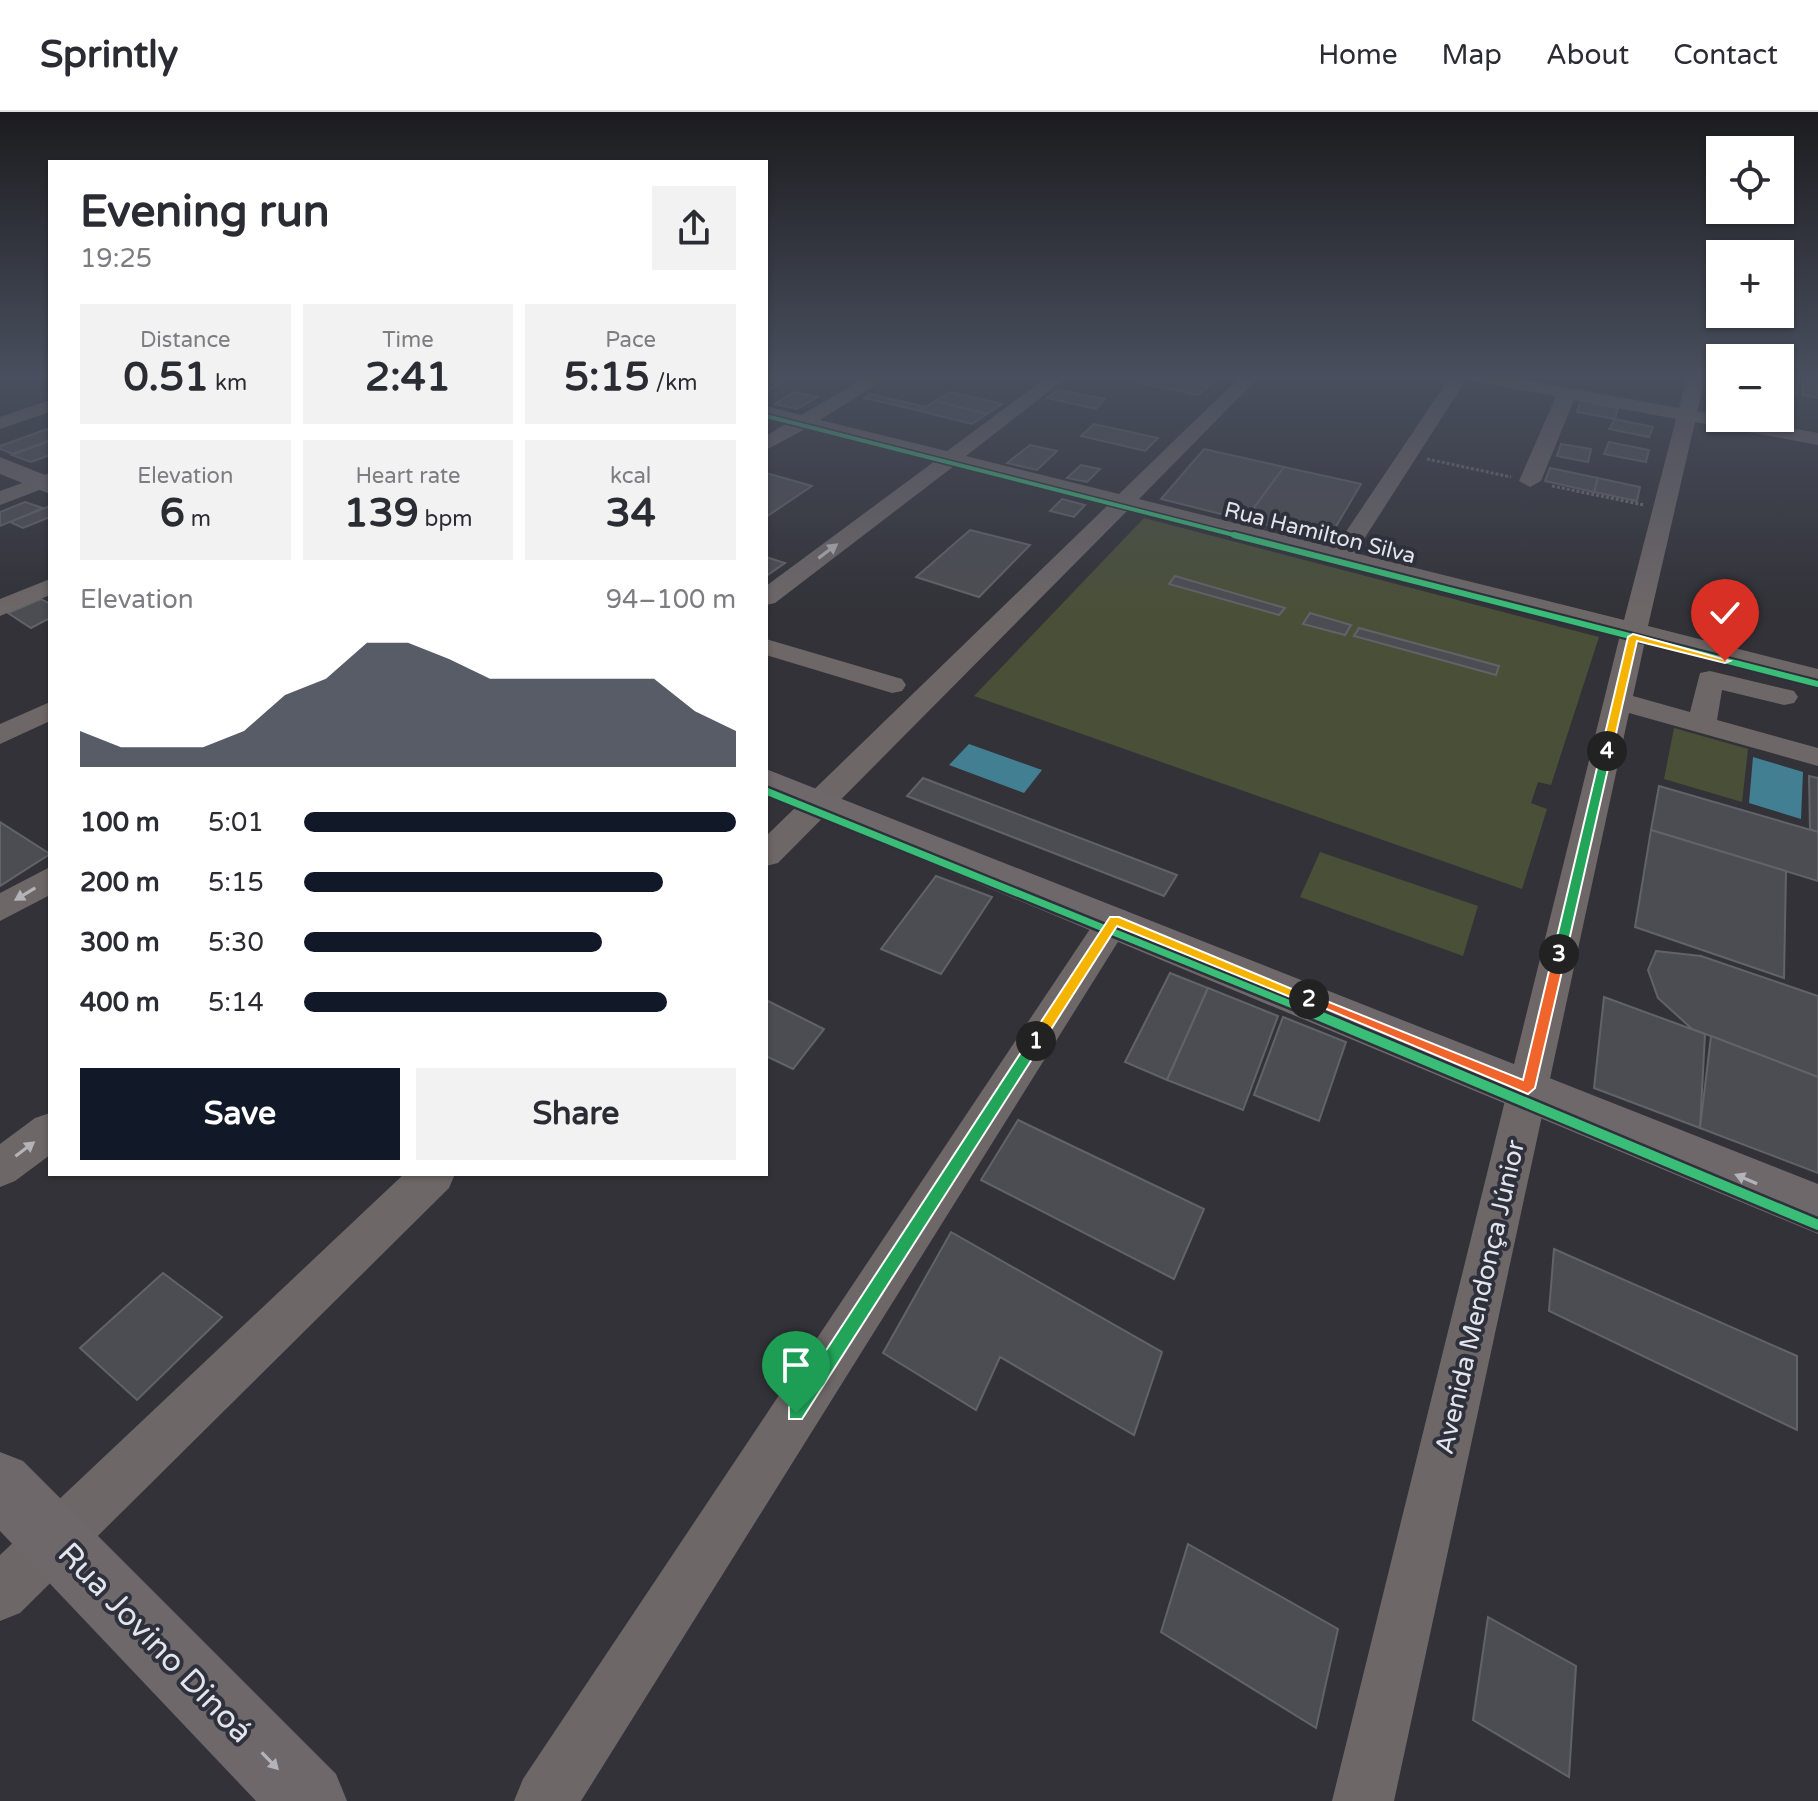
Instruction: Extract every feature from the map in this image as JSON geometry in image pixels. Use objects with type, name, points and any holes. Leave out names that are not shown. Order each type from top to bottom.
[{"type":"main road","points":[[0,465],[47,483]]},
{"type":"main road","points":[[768,782],[1528,1088],[1818,1209]]},
{"type":"main road","name":"Rua Jovino Dinoá","points":[[0,1484],[309,1801]]},
{"type":"street","name":"Rua Hamilton Silva","points":[[926,453],[1818,677]]},
{"type":"street","points":[[768,596],[958,453]]},
{"type":"street","points":[[768,853],[1174,453]]},
{"type":"street","points":[[1341,556],[1410,453]]},
{"type":"street","points":[[1530,481],[1542,453]]},
{"type":"street","name":"Avenida Mendonça Júnior","points":[[1363,1801],[1634,631],[1679,453]]},
{"type":"street","points":[[0,498],[47,483]]},
{"type":"street","points":[[0,590],[48,570]]},
{"type":"street","points":[[0,608],[48,587]]},
{"type":"street","points":[[768,648],[892,685]]},
{"type":"street","points":[[1618,701],[1703,712],[1788,710]]},
{"type":"street","points":[[0,735],[48,711]]},
{"type":"street","points":[[1703,712],[1818,757]]},
{"type":"street","points":[[0,909],[48,880]]},
{"type":"street","points":[[545,1801],[1114,920]]},
{"type":"street","points":[[0,1168],[48,1132]]},
{"type":"street","points":[[0,1593],[432,1176]]},
{"type":"green space","points":[[1144,518],[1599,637],[1551,785],[1538,782],[1531,803],[1547,809],[1522,889],[974,696]]},
{"type":"green space","points":[[1674,728],[1748,749],[1742,802],[1664,779]]},
{"type":"green space","points":[[1320,852],[1478,906],[1463,956],[1300,897]]},
{"type":"water","points":[[969,744],[1042,770],[1024,793],[949,765]]},
{"type":"water","points":[[1753,757],[1803,772],[1801,819],[1749,803]]},
{"type":"building","points":[[48,453],[48,456],[31,462],[12,455]]},
{"type":"building","points":[[1020,453],[1055,453],[1037,470],[1007,463]]},
{"type":"building","points":[[1201,453],[1221,453],[1284,467],[1245,520],[1161,499]]},
{"type":"building","points":[[1558,453],[1590,453],[1588,462],[1557,456]]},
{"type":"building","points":[[1604,453],[1648,453],[1646,462]]},
{"type":"building","points":[[1081,465],[1100,469],[1087,482],[1067,478]]},
{"type":"building","points":[[1284,467],[1361,484],[1328,540],[1245,520]]},
{"type":"building","points":[[1550,468],[1598,478],[1594,492],[1545,481]]},
{"type":"building","points":[[768,474],[812,486],[768,516]]},
{"type":"building","points":[[1598,478],[1640,487],[1637,501],[1594,492]]},
{"type":"building","points":[[1062,499],[1085,505],[1074,517],[1050,511]]},
{"type":"building","points":[[25,502],[43,508],[0,526],[0,512]]},
{"type":"building","points":[[48,507],[48,518],[23,528],[10,522]]},
{"type":"building","points":[[970,530],[1030,545],[979,597],[916,577]]},
{"type":"building","points":[[768,558],[785,563],[768,575]]},
{"type":"building","points":[[1175,576],[1285,608],[1279,615],[1169,584]]},
{"type":"building","points":[[41,599],[48,603],[48,619],[31,628],[8,613]]},
{"type":"building","points":[[1310,613],[1351,625],[1345,635],[1303,624]]},
{"type":"building","points":[[1359,628],[1499,666],[1496,675],[1354,636]]},
{"type":"building","points":[[1809,776],[1818,778],[1818,832],[1810,829]]},
{"type":"building","points":[[923,778],[1177,875],[1164,896],[907,796]]},
{"type":"building","points":[[1659,786],[1818,832],[1818,881],[1651,830]]},
{"type":"building","points":[[0,822],[48,855],[0,886]]},
{"type":"building","points":[[1651,830],[1786,871],[1784,978],[1635,927]]},
{"type":"building","points":[[936,876],[992,897],[941,974],[881,949]]},
{"type":"building","points":[[1656,951],[1701,956],[1818,996],[1818,1077],[1692,1029],[1658,998],[1648,970]]},
{"type":"building","points":[[1170,973],[1208,988],[1167,1080],[1125,1062]]},
{"type":"building","points":[[1208,988],[1278,1016],[1243,1110],[1167,1080]]},
{"type":"building","points":[[1604,997],[1705,1034],[1700,1128],[1594,1088]]},
{"type":"building","points":[[768,1001],[824,1029],[793,1069],[768,1057]]},
{"type":"building","points":[[1283,1017],[1346,1042],[1319,1121],[1254,1095]]},
{"type":"building","points":[[1711,1036],[1818,1077],[1818,1173],[1700,1128]]},
{"type":"building","points":[[1018,1120],[1204,1209],[1174,1279],[981,1180]]},
{"type":"building","points":[[951,1232],[1162,1352],[1134,1435],[1000,1357],[976,1410],[883,1353]]},
{"type":"building","points":[[1554,1249],[1797,1356],[1797,1430],[1549,1311]]},
{"type":"building","points":[[163,1273],[222,1317],[137,1400],[80,1348]]},
{"type":"building","points":[[1188,1544],[1338,1629],[1316,1728],[1161,1632]]},
{"type":"building","points":[[1488,1617],[1576,1666],[1569,1777],[1473,1720]]},
{"type":"cycle path","points":[[911,453],[1818,684]]},
{"type":"cycle path","points":[[768,792],[1109,928],[1818,1225]]},
{"type":"route","points":[[796,1413],[1114,920],[1528,1088],[1633,637],[1725,661]]}]
